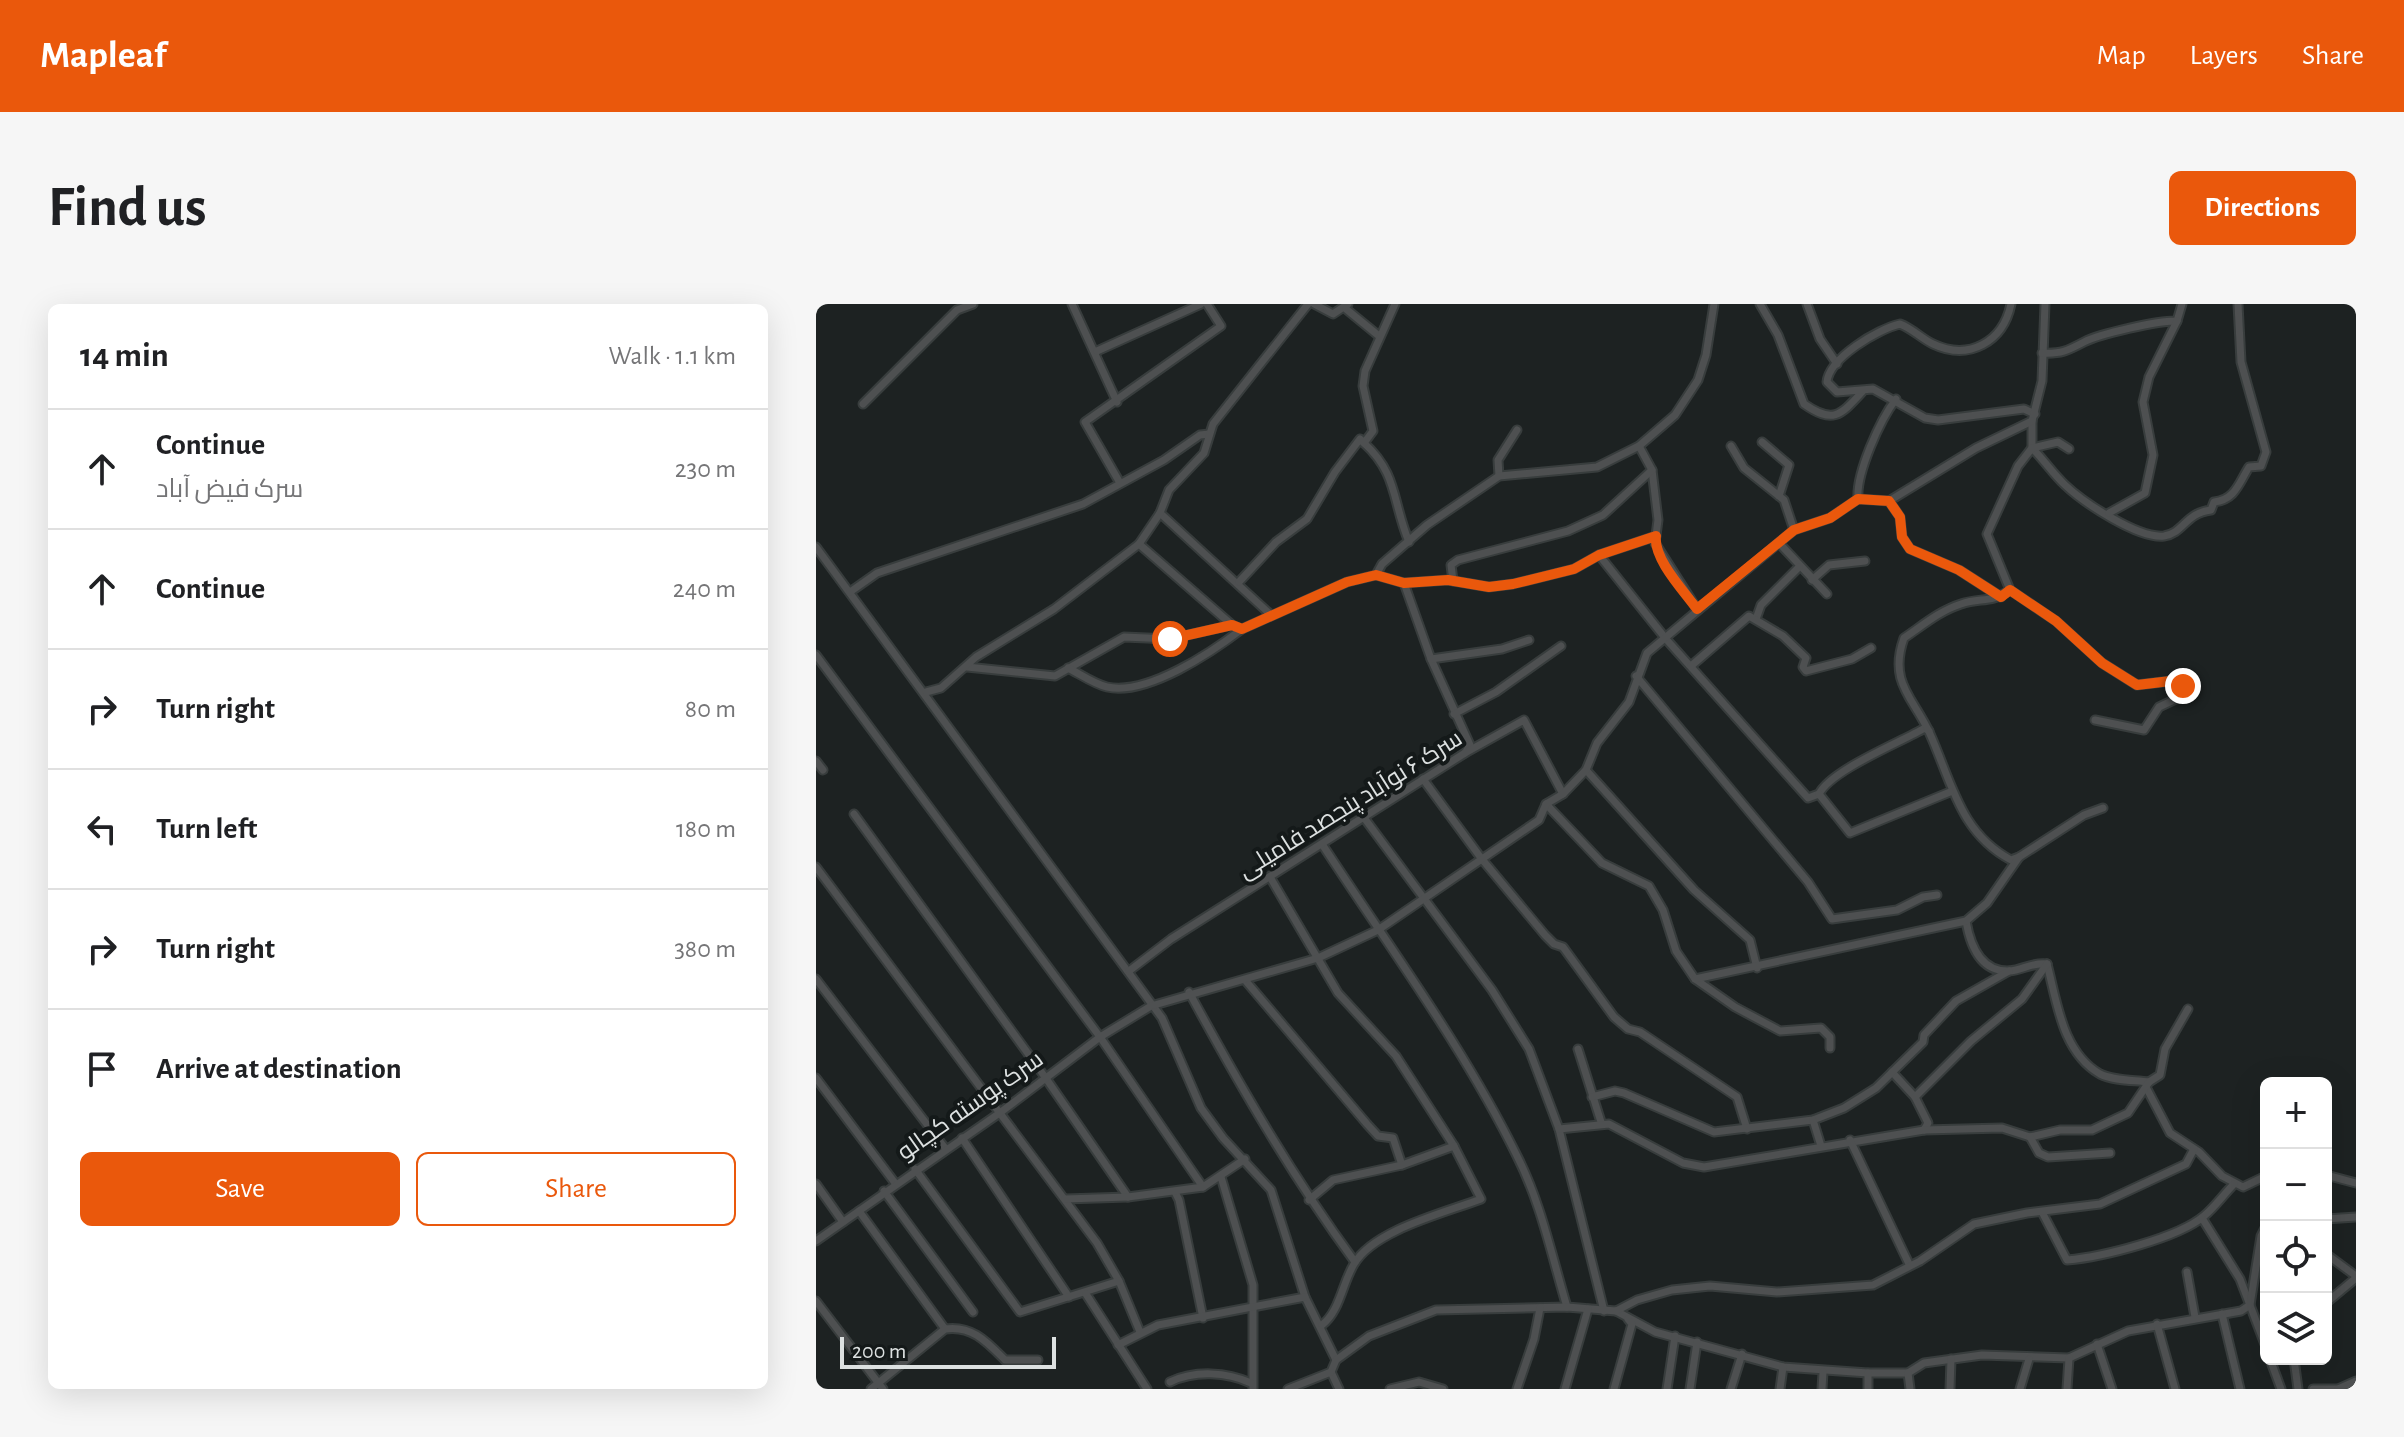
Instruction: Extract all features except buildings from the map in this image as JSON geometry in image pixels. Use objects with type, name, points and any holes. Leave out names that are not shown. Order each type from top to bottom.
[{"type":"street","points":[[863,404],[957,310],[973,304]]},
{"type":"street","points":[[1072,304],[1097,351],[1117,402]]},
{"type":"street","points":[[1097,351],[1201,304]]},
{"type":"street","points":[[1120,483],[1085,422],[1221,326],[1207,304]]},
{"type":"street","points":[[926,692],[941,688],[976,657],[1054,609],[1139,544],[1160,513],[1169,490],[1204,453],[1209,434],[1266,354],[1308,304]]},
{"type":"street","points":[[1314,304],[1333,314],[1347,306],[1379,336]]},
{"type":"street","points":[[1364,443],[1373,431],[1363,386],[1379,336],[1395,304]]},
{"type":"street","points":[[1376,575],[1382,564],[1427,525],[1499,476],[1597,467],[1639,446],[1675,415],[1698,380],[1706,355],[1714,304]]},
{"type":"street","points":[[1760,304],[1778,335],[1804,404],[1828,416],[1835,416],[1843,413],[1862,392]]},
{"type":"street","points":[[1807,304],[1820,339],[1837,364]]},
{"type":"street","points":[[2011,304],[1997,337],[1974,350],[1942,348],[1900,324],[1866,337],[1827,377],[1831,388],[1837,392],[1873,389],[1896,399],[1910,411],[1938,420],[2024,409],[2033,417]]},
{"type":"street","points":[[2045,304],[2042,381],[2033,417],[2032,448],[2018,466],[1987,534],[2010,590],[2056,621],[2102,663],[2137,685],[2169,679],[2179,680],[2185,689],[2180,697],[2159,707],[2144,730],[2095,720]]},
{"type":"street","points":[[2109,513],[2145,493],[2153,455],[2143,402],[2149,377],[2177,321],[2182,304]]},
{"type":"street","points":[[2032,448],[2068,488],[2140,533],[2164,536],[2176,531],[2195,512],[2211,510],[2214,502],[2225,501],[2238,489],[2249,467],[2261,466],[2266,452],[2241,362],[2238,304]]},
{"type":"street","points":[[2042,353],[2062,354],[2084,341],[2122,330],[2134,330],[2159,320],[2177,321]]},
{"type":"street","points":[[1858,499],[1864,468],[1883,416],[1896,399]]},
{"type":"street","points":[[1731,446],[1744,468],[1779,496],[1794,530],[1830,518],[1858,499],[1889,501],[2033,417]]},
{"type":"street","points":[[1499,476],[1498,460],[1517,430]]},
{"type":"street","points":[[850,592],[877,573],[1083,504],[1164,460],[1200,435],[1209,434]]},
{"type":"street","points":[[1239,582],[1276,542],[1307,519],[1335,472],[1360,439],[1383,460],[1392,478],[1397,512],[1409,542]]},
{"type":"street","points":[[1762,442],[1789,465],[1779,496]]},
{"type":"street","points":[[2032,448],[2058,442],[2069,449]]},
{"type":"street","points":[[1639,446],[1651,464],[1655,543],[1697,609]]},
{"type":"street","points":[[1453,581],[1451,565],[1458,560],[1568,531],[1603,515],[1651,464]]},
{"type":"street","points":[[1889,501],[1900,517],[1902,537],[1910,549],[1959,570],[2001,597]]},
{"type":"street","points":[[1160,513],[1239,582],[1271,615]]},
{"type":"street","name":"سرک پوسته کچالو","points":[[816,1241],[945,1148],[1001,1112],[1100,1037],[1151,1006],[1189,992],[1245,980],[1318,958],[1378,930],[1539,820],[1546,804],[1563,794],[1586,770],[1597,743],[1629,702],[1647,653],[1794,530]]},
{"type":"street","points":[[1068,668],[1109,687],[1131,685],[1167,675],[1199,659],[1242,629],[1347,582],[1376,575],[1404,583],[1453,581],[1489,587],[1513,584],[1574,569],[1599,555],[1656,536]]},
{"type":"street","points":[[1779,543],[1827,594]]},
{"type":"street","points":[[1139,544],[1232,625],[1242,629]]},
{"type":"street","points":[[816,547],[1129,971],[1173,1040],[1201,1108],[1223,1138],[1271,1190],[1305,1297],[1322,1325],[1336,1360]]},
{"type":"street","points":[[1599,555],[1666,639],[1808,798],[1819,794],[1826,782],[1925,728],[1929,731]]},
{"type":"street","points":[[1812,580],[1829,565],[1865,561]]},
{"type":"street","points":[[1756,619],[1761,605],[1799,567]]},
{"type":"street","points":[[1404,583],[1431,659],[1470,745],[1465,753]]},
{"type":"street","points":[[2010,590],[1992,602],[1964,603],[1941,613],[1904,638],[1899,665],[1902,687],[1929,731],[1950,792],[1981,840],[2011,860],[2084,815],[2103,808]]},
{"type":"street","points":[[1691,666],[1749,616],[1783,636],[1806,658],[1803,667],[1806,671],[1852,659],[1871,648]]},
{"type":"street","points":[[967,667],[1055,676],[1124,637],[1186,638],[1206,629],[1232,625]]},
{"type":"street","points":[[1431,659],[1502,649],[1529,640]]},
{"type":"street","points":[[1454,714],[1496,692],[1561,646]]},
{"type":"street","points":[[816,655],[1100,1037],[1203,1187]]},
{"type":"street","points":[[1636,676],[1808,882],[1832,919],[1897,910],[1923,897],[1937,895]]},
{"type":"street","name":"سرک ۶ نوآباد پنجصد فامیلی","points":[[1129,971],[1171,939],[1365,819],[1423,779],[1524,720],[1563,794]]},
{"type":"street","points":[[816,761],[823,770]]},
{"type":"street","points":[[1586,770],[1694,890],[1750,940],[1757,968]]},
{"type":"street","points":[[1423,779],[1481,858],[1545,935],[1554,944],[1563,947],[1614,1017],[1737,1097],[1747,1129]]},
{"type":"street","points":[[1819,794],[1850,833],[1950,792]]},
{"type":"street","points":[[1546,804],[1602,863],[1649,886],[1663,910],[1676,951],[1695,979],[1735,1007],[1780,1031],[1821,1028],[1830,1037],[1830,1048]]},
{"type":"street","points":[[854,814],[1128,1197]]},
{"type":"street","points":[[1365,819],[1492,990],[1529,1049],[1559,1129],[1604,1311]]},
{"type":"street","points":[[1322,844],[1450,1038],[1518,1156],[1533,1194],[1567,1307]]},
{"type":"street","points":[[1695,979],[1966,921],[1987,903],[2019,857]]},
{"type":"street","points":[[816,867],[1097,1243],[1119,1281],[1140,1332]]},
{"type":"street","points":[[1270,877],[1338,993],[1396,1056],[1454,1146],[1481,1199],[1377,1239],[1355,1262],[1334,1312],[1322,1325]]},
{"type":"street","points":[[1966,921],[1975,953],[1985,963],[2009,971]]},
{"type":"street","points":[[1592,1097],[1615,1091],[1714,1132],[1813,1120],[1844,1108],[1892,1072],[1923,1042],[1924,1035],[1956,1001],[2009,971],[2036,962],[2047,964]]},
{"type":"street","points":[[2047,964],[2065,1033],[2077,1052],[2099,1073],[2148,1085]]},
{"type":"street","points":[[1915,1097],[1971,1041],[2022,999],[2047,964]]},
{"type":"street","points":[[816,979],[945,1148]]},
{"type":"street","points":[[1245,980],[1378,1136],[1393,1138],[1402,1165]]},
{"type":"street","points":[[1189,992],[1245,1094],[1309,1200],[1355,1262]]},
{"type":"street","points":[[1559,1129],[1601,1122],[1683,1163],[1704,1167],[1850,1140],[1924,1130],[2002,1128],[2030,1137],[2060,1130],[2092,1130],[2128,1113],[2148,1085],[2160,1075],[2165,1049],[2188,1009]]},
{"type":"street","points":[[1578,1049],[1601,1122]]},
{"type":"street","points":[[1892,1072],[1915,1097],[1928,1123],[1924,1130]]},
{"type":"street","points":[[816,1078],[895,1183]]},
{"type":"street","points":[[2148,1085],[2170,1133],[2194,1149],[2234,1184],[2243,1187],[2260,1179]]},
{"type":"street","points":[[1813,1120],[1821,1146]]},
{"type":"street","points":[[2030,1137],[2039,1153],[2048,1157],[2098,1150],[2110,1153]]},
{"type":"street","points":[[962,1138],[1069,1297]]},
{"type":"street","points":[[1850,1140],[1909,1264]]},
{"type":"street","points":[[1309,1200],[1333,1180],[1402,1165],[1454,1146]]},
{"type":"street","points":[[1288,1389],[1308,1386],[1331,1372],[1336,1360],[1369,1336],[1420,1313],[1464,1308],[1567,1307],[1616,1311],[1637,1300],[1697,1287],[1726,1286],[1777,1292],[1873,1285],[1920,1261],[1974,1224],[2100,1204],[2186,1164],[2194,1149]]},
{"type":"street","points":[[1065,1199],[1128,1197],[1203,1187],[1245,1159]]},
{"type":"street","points":[[915,1169],[1020,1312],[1086,1294],[1119,1281]]},
{"type":"street","points":[[1170,1382],[1185,1375],[1236,1376],[1252,1386],[1253,1285],[1221,1177]]},
{"type":"street","points":[[2332,1177],[2356,1183]]},
{"type":"street","points":[[816,1184],[843,1222]]},
{"type":"street","points":[[2042,1212],[2067,1260],[2088,1259],[2140,1245],[2202,1218],[2234,1184]]},
{"type":"street","points":[[884,1191],[973,1312]]},
{"type":"street","points":[[1175,1192],[1203,1318]]},
{"type":"street","points":[[859,1211],[945,1329]]},
{"type":"street","points":[[2332,1219],[2356,1217]]},
{"type":"street","points":[[2202,1218],[2240,1279],[2260,1331]]},
{"type":"street","points":[[2250,1305],[2260,1242]]},
{"type":"street","points":[[2332,1259],[2356,1277],[2332,1298]]},
{"type":"street","points":[[2187,1272],[2195,1317]]},
{"type":"street","points":[[1086,1294],[1147,1389]]},
{"type":"street","points":[[1118,1345],[1158,1325],[1255,1309],[1305,1297]]},
{"type":"street","points":[[816,1301],[877,1387],[945,1329],[958,1327],[974,1332],[1005,1360],[1038,1360]]},
{"type":"street","points":[[1616,1311],[1655,1332],[1783,1367],[1823,1372],[1908,1373],[1924,1363],[1982,1355],[2069,1358],[2128,1331],[2222,1314],[2250,1305]]},
{"type":"street","points":[[1517,1389],[1534,1339],[1540,1308]]},
{"type":"street","points":[[1565,1389],[1588,1309]]},
{"type":"street","points":[[2222,1314],[2240,1389]]},
{"type":"street","points":[[1614,1389],[1632,1324],[1626,1317]]},
{"type":"street","points":[[2157,1324],[2175,1389]]},
{"type":"street","points":[[1667,1389],[1675,1336]]},
{"type":"street","points":[[1690,1389],[1697,1342]]},
{"type":"street","points":[[2097,1344],[2112,1389]]},
{"type":"street","points":[[1731,1389],[1742,1354]]},
{"type":"street","points":[[2067,1389],[2069,1358]]},
{"type":"street","points":[[1950,1389],[1951,1359]]},
{"type":"street","points":[[2020,1389],[2029,1359]]},
{"type":"street","points":[[2272,1365],[2281,1389]]},
{"type":"street","points":[[2295,1365],[2298,1389]]},
{"type":"street","points":[[1780,1389],[1783,1367]]},
{"type":"street","points":[[1331,1372],[1339,1389]]},
{"type":"street","points":[[1822,1389],[1823,1372]]},
{"type":"street","points":[[1868,1373],[1868,1389]]},
{"type":"street","points":[[1908,1373],[1910,1389]]},
{"type":"street","points":[[2313,1389],[2337,1389],[2356,1381]]},
{"type":"street","points":[[1390,1389],[1419,1382],[1443,1389]]},
{"type":"route","points":[[1170,639],[1186,638],[1206,629],[1232,625],[1242,629],[1347,582],[1376,575],[1404,583],[1448,580],[1489,587],[1513,584],[1574,569],[1599,555],[1656,536],[1655,543],[1665,562],[1697,609],[1794,530],[1830,518],[1858,499],[1889,501],[1900,517],[1902,537],[1910,549],[1959,570],[2001,597],[2010,590],[2056,621],[2083,649],[2137,685],[2169,679],[2179,680],[2183,686]]}]
